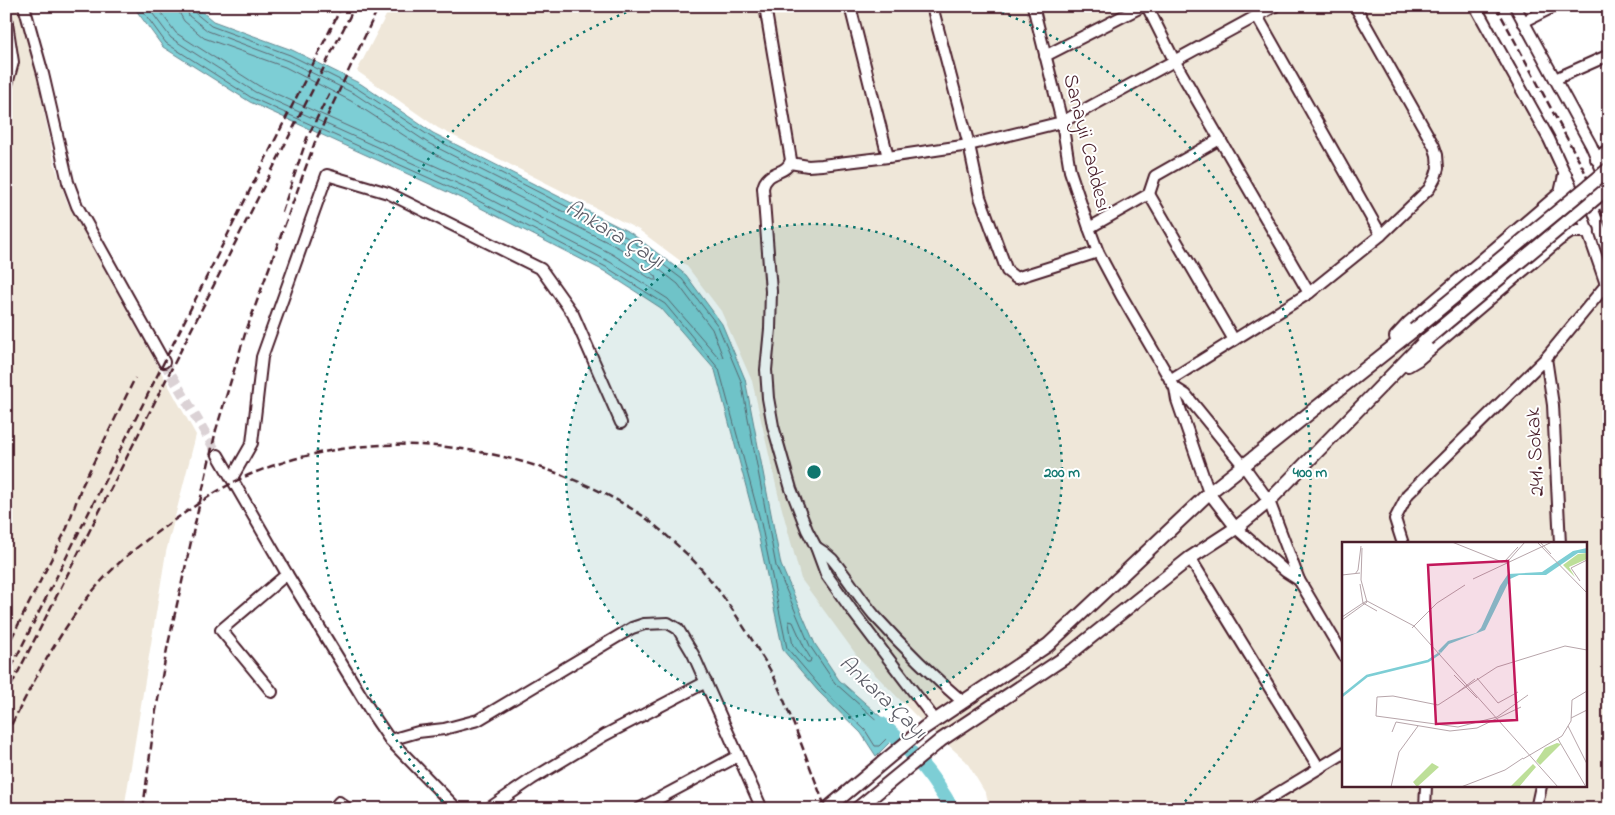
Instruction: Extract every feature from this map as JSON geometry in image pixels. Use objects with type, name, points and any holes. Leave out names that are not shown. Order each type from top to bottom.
[{"type":"main road","points":[[1597,159],[1609,150]]},
{"type":"main road","points":[[827,809],[930,724],[1048,645],[1209,493],[1414,330],[1609,169]]},
{"type":"main road","points":[[1374,362],[1409,323],[1561,192],[1565,175]]},
{"type":"main road","points":[[857,809],[940,740],[1067,656],[1190,558],[1236,528],[1269,502],[1427,338],[1609,187]]},
{"type":"main road","points":[[1389,376],[1418,359],[1558,239],[1569,227],[1561,215],[1550,213],[1529,220]]},
{"type":"main road","points":[[1558,239],[1571,231],[1588,231]]},
{"type":"street","points":[[24,6],[43,74],[68,182],[77,206],[164,362]]},
{"type":"street","points":[[765,6],[790,154],[790,163],[783,170],[769,176],[763,188],[771,291],[767,384],[773,426],[791,489],[826,574],[930,724]]},
{"type":"street","points":[[850,6],[888,157]]},
{"type":"street","points":[[932,6],[969,145],[980,197],[1007,271],[1016,278],[1098,252]]},
{"type":"street","name":"Sanayii Caddesi","points":[[1033,6],[1062,122],[1070,171],[1098,252],[1173,384],[1209,493],[1236,528]]},
{"type":"street","points":[[1045,56],[1143,6]]},
{"type":"street","points":[[1147,6],[1175,62],[1309,293]]},
{"type":"street","points":[[1173,384],[1234,340],[1309,293],[1381,235],[1429,189],[1435,178],[1438,168],[1434,146],[1356,6]]},
{"type":"street","points":[[1402,542],[1395,519],[1408,494],[1546,358],[1607,289],[1577,200],[1549,139],[1475,6]]},
{"type":"street","points":[[1515,6],[1597,159],[1609,187]]},
{"type":"street","points":[[1523,22],[1555,6]]},
{"type":"street","points":[[790,163],[808,166],[822,165],[969,145],[1062,122],[1273,7]]},
{"type":"street","points":[[1257,16],[1381,235]]},
{"type":"street","points":[[6,17],[13,62],[6,88]]},
{"type":"street","points":[[1555,80],[1609,55]]},
{"type":"street","points":[[1089,228],[1149,194],[1155,176],[1220,139]]},
{"type":"street","points":[[232,478],[252,443],[262,357],[327,175],[388,193],[541,269],[573,314],[621,423]]},
{"type":"street","points":[[1149,194],[1234,340]]},
{"type":"street","name":"241. Sokak","points":[[1546,358],[1553,405],[1560,542]]},
{"type":"street","name":"Sanayii Caddesi","points":[[1173,384],[1186,395],[1243,465],[1269,502]]},
{"type":"street","points":[[218,455],[287,574],[373,715],[390,740],[457,809]]},
{"type":"street","points":[[1269,502],[1299,580],[1342,653]]},
{"type":"street","points":[[1236,528],[1285,571],[1299,580]]},
{"type":"street","points":[[816,547],[832,559],[873,613],[910,654],[931,676],[963,702]]},
{"type":"street","points":[[1190,558],[1320,768]]},
{"type":"street","points":[[272,692],[221,630],[287,574]]},
{"type":"street","points":[[390,740],[418,732],[444,729],[478,720],[632,628],[644,624],[668,623],[678,629],[693,654],[762,809]]},
{"type":"street","points":[[488,809],[532,779],[605,735],[706,682]]},
{"type":"street","points":[[1252,809],[1342,754]]},
{"type":"street","points":[[639,809],[738,756]]},
{"type":"street","points":[[1425,809],[1426,788]]},
{"type":"street","points":[[1536,809],[1541,788]]},
{"type":"street","points":[[333,809],[339,802],[348,809]]},
{"type":"shaded area","points":[[6,6],[18,6],[35,68],[55,165],[67,202],[196,435],[166,552],[124,809],[6,809]]},
{"type":"shaded area","points":[[391,6],[1484,6],[1566,163],[1588,210],[1609,270],[1609,809],[990,809],[986,794],[966,761],[916,716],[858,657],[801,579],[779,498],[752,381],[721,311],[686,265],[639,230],[438,128],[357,71]]},
{"type":"water","points":[[133,6],[195,6],[213,21],[292,50],[361,84],[433,133],[631,233],[686,275],[722,324],[745,379],[781,565],[815,644],[839,680],[899,733],[876,756],[861,733],[818,691],[783,650],[756,524],[715,370],[661,308],[604,271],[467,201],[250,102],[163,47]]},
{"type":"waterway","name":"Ankara Çayı","points":[[881,724],[920,763],[952,809]]},
{"type":"tunnel","points":[[164,362],[218,455]]},
{"type":"railway","points":[[6,678],[342,6]]},
{"type":"railway","points":[[6,696],[355,6]]},
{"type":"railway","points":[[143,809],[155,716],[167,649],[216,430],[245,334],[315,142],[379,6]]},
{"type":"railway","points":[[1496,6],[1584,170],[1609,234]]},
{"type":"railway","points":[[282,212],[307,138],[330,92]]},
{"type":"railway","points":[[6,649],[67,528],[81,488],[135,378]]},
{"type":"railway","points":[[6,735],[55,645],[99,583],[134,550],[202,501],[242,478],[281,463],[321,453],[361,447],[402,445],[443,447],[523,462],[583,484],[614,498],[643,516],[690,557],[724,598],[772,673],[826,809]]}]
